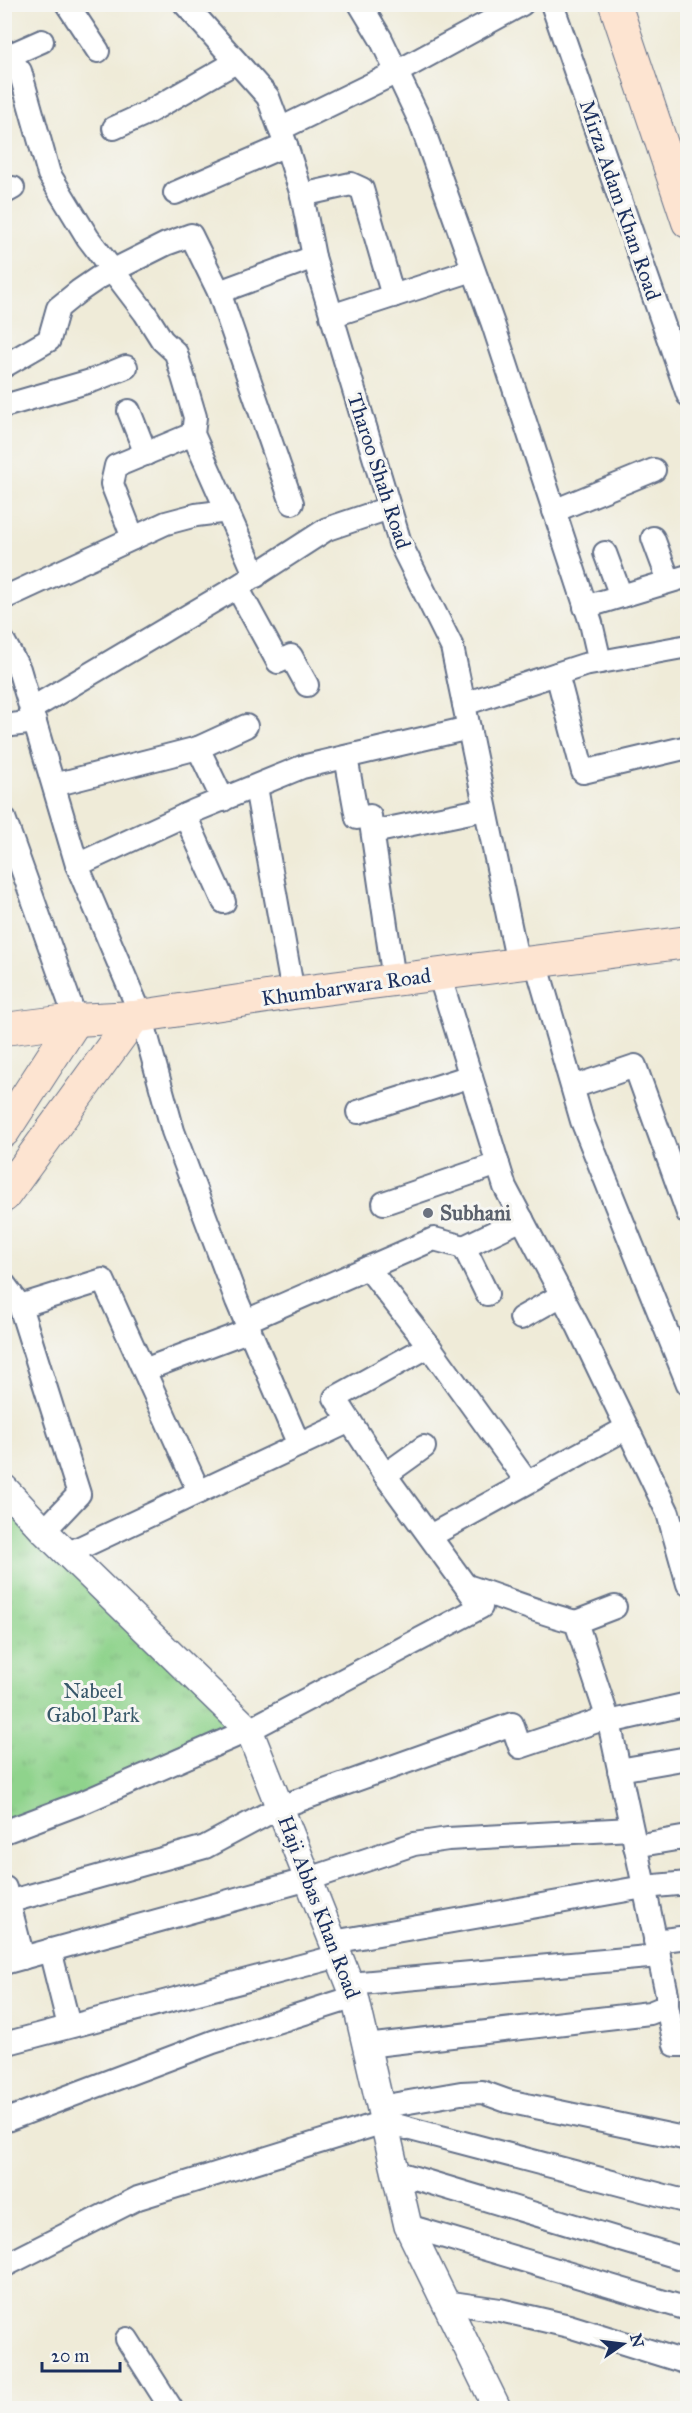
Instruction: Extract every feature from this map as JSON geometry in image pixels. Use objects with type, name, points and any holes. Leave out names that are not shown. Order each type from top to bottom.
[{"type":"main road","points":[[615,4],[687,222]]},
{"type":"main road","name":"Khumbarwara Road","points":[[4,1029],[76,1020],[138,1016],[293,993],[687,942]]},
{"type":"main road","points":[[4,1196],[138,1016]]},
{"type":"main road","points":[[4,1131],[76,1020]]},
{"type":"street","points":[[68,4],[98,51]]},
{"type":"street","name":"Tharoo Shah Road","points":[[185,4],[267,97],[283,137],[302,195],[314,257],[331,316],[400,543],[452,647],[485,809],[527,963],[573,1087],[582,1121],[687,1384]]},
{"type":"street","points":[[360,4],[397,72],[420,121],[554,511],[600,662]]},
{"type":"street","points":[[175,193],[283,137],[522,4]]},
{"type":"street","name":"Mirza Adam Khan Road","points":[[552,4],[687,395]]},
{"type":"street","points":[[42,41],[6,54],[20,71],[50,174],[88,238],[114,270],[162,340],[176,353],[195,417],[193,434],[228,511],[246,581],[278,662],[291,656],[307,685]]},
{"type":"street","points":[[114,128],[147,113],[236,62]]},
{"type":"street","points":[[302,195],[351,184],[362,189],[393,296]]},
{"type":"street","points":[[4,366],[50,340],[58,308],[98,278],[166,244],[191,235],[219,292],[292,503]]},
{"type":"street","points":[[219,292],[314,257]]},
{"type":"street","points":[[331,316],[473,270]]},
{"type":"street","points":[[4,406],[94,380],[126,367]]},
{"type":"street","points":[[129,411],[146,454]]},
{"type":"street","points":[[133,538],[112,484],[116,466],[193,434]]},
{"type":"street","points":[[554,511],[654,470]]},
{"type":"street","points":[[4,726],[33,716],[327,529],[389,508]]},
{"type":"street","points":[[4,598],[166,523],[196,515],[228,511]]},
{"type":"street","points":[[585,607],[678,579],[653,538]]},
{"type":"street","points":[[605,553],[621,596]]},
{"type":"street","points":[[4,642],[12,670],[33,716],[77,865],[138,1016],[173,1131],[248,1325],[299,1445]]},
{"type":"street","points":[[464,704],[600,662],[687,646]]},
{"type":"street","points":[[557,674],[583,772],[687,747]]},
{"type":"street","points":[[54,785],[198,748],[246,726]]},
{"type":"street","points":[[77,865],[185,815],[302,768],[469,728]]},
{"type":"street","points":[[198,748],[223,800]]},
{"type":"street","points":[[346,757],[357,818],[370,816],[394,980]]},
{"type":"street","points":[[256,787],[293,993]]},
{"type":"street","points":[[373,832],[485,809]]},
{"type":"street","points":[[185,815],[224,902]]},
{"type":"street","points":[[4,818],[76,1020]]},
{"type":"street","points":[[439,974],[505,1186],[562,1295],[668,1513],[687,1584]]},
{"type":"street","points":[[573,1087],[635,1066],[687,1213]]},
{"type":"street","points":[[358,1112],[471,1076]]},
{"type":"street","points":[[384,1203],[498,1164]]},
{"type":"street","points":[[144,1370],[248,1325],[434,1239],[464,1247],[522,1219]]},
{"type":"street","points":[[464,1247],[487,1294]]},
{"type":"street","points":[[368,1268],[429,1346],[527,1482]]},
{"type":"street","points":[[20,1306],[103,1280],[199,1492]]},
{"type":"street","points":[[4,1284],[20,1306],[79,1494],[44,1531]]},
{"type":"street","points":[[521,1318],[562,1295]]},
{"type":"street","points":[[4,1832],[86,1801],[249,1730],[481,1607],[385,1474],[335,1398],[429,1346]]},
{"type":"street","points":[[69,1553],[350,1420]]},
{"type":"street","points":[[430,1536],[627,1428]]},
{"type":"street","points":[[385,1474],[424,1447]]},
{"type":"street","name":"Haji Abbas Khan Road","points":[[4,1488],[44,1531],[249,1730],[352,1991],[408,2226],[497,2409]]},
{"type":"street","points":[[468,1586],[510,1599],[538,1612],[576,1622],[615,1607]]},
{"type":"street","points":[[576,1622],[608,1720],[657,1948],[674,1998],[675,2045],[687,2045]]},
{"type":"street","points":[[687,1704],[608,1720],[520,1747],[512,1724],[280,1807],[205,1847],[6,1897],[14,1960],[309,1880],[414,1844],[448,1839],[687,1837]]},
{"type":"street","points":[[619,1770],[687,1758]]},
{"type":"street","points":[[4,2044],[336,1949],[644,1887],[687,1883]]},
{"type":"street","points":[[4,2121],[352,1991],[657,1948],[687,1937]]},
{"type":"street","points":[[50,1950],[69,2026]]},
{"type":"street","points":[[366,2046],[650,2013],[674,1998]]},
{"type":"street","points":[[4,2266],[138,2198],[382,2115],[461,2093],[482,2092],[507,2101],[687,2139]]},
{"type":"street","points":[[382,2115],[687,2202]]},
{"type":"street","points":[[395,2172],[687,2260]]},
{"type":"street","points":[[408,2226],[687,2309]]},
{"type":"street","points":[[445,2302],[500,2310],[569,2326],[687,2363]]},
{"type":"street","points":[[127,2339],[171,2409]]},
{"type":"green space","name":"Nabeel Gabol Park","points":[[4,1500],[249,1730],[5,1832]]},
{"type":"place","name":"Subhani","points":[[428,1213]]}]
